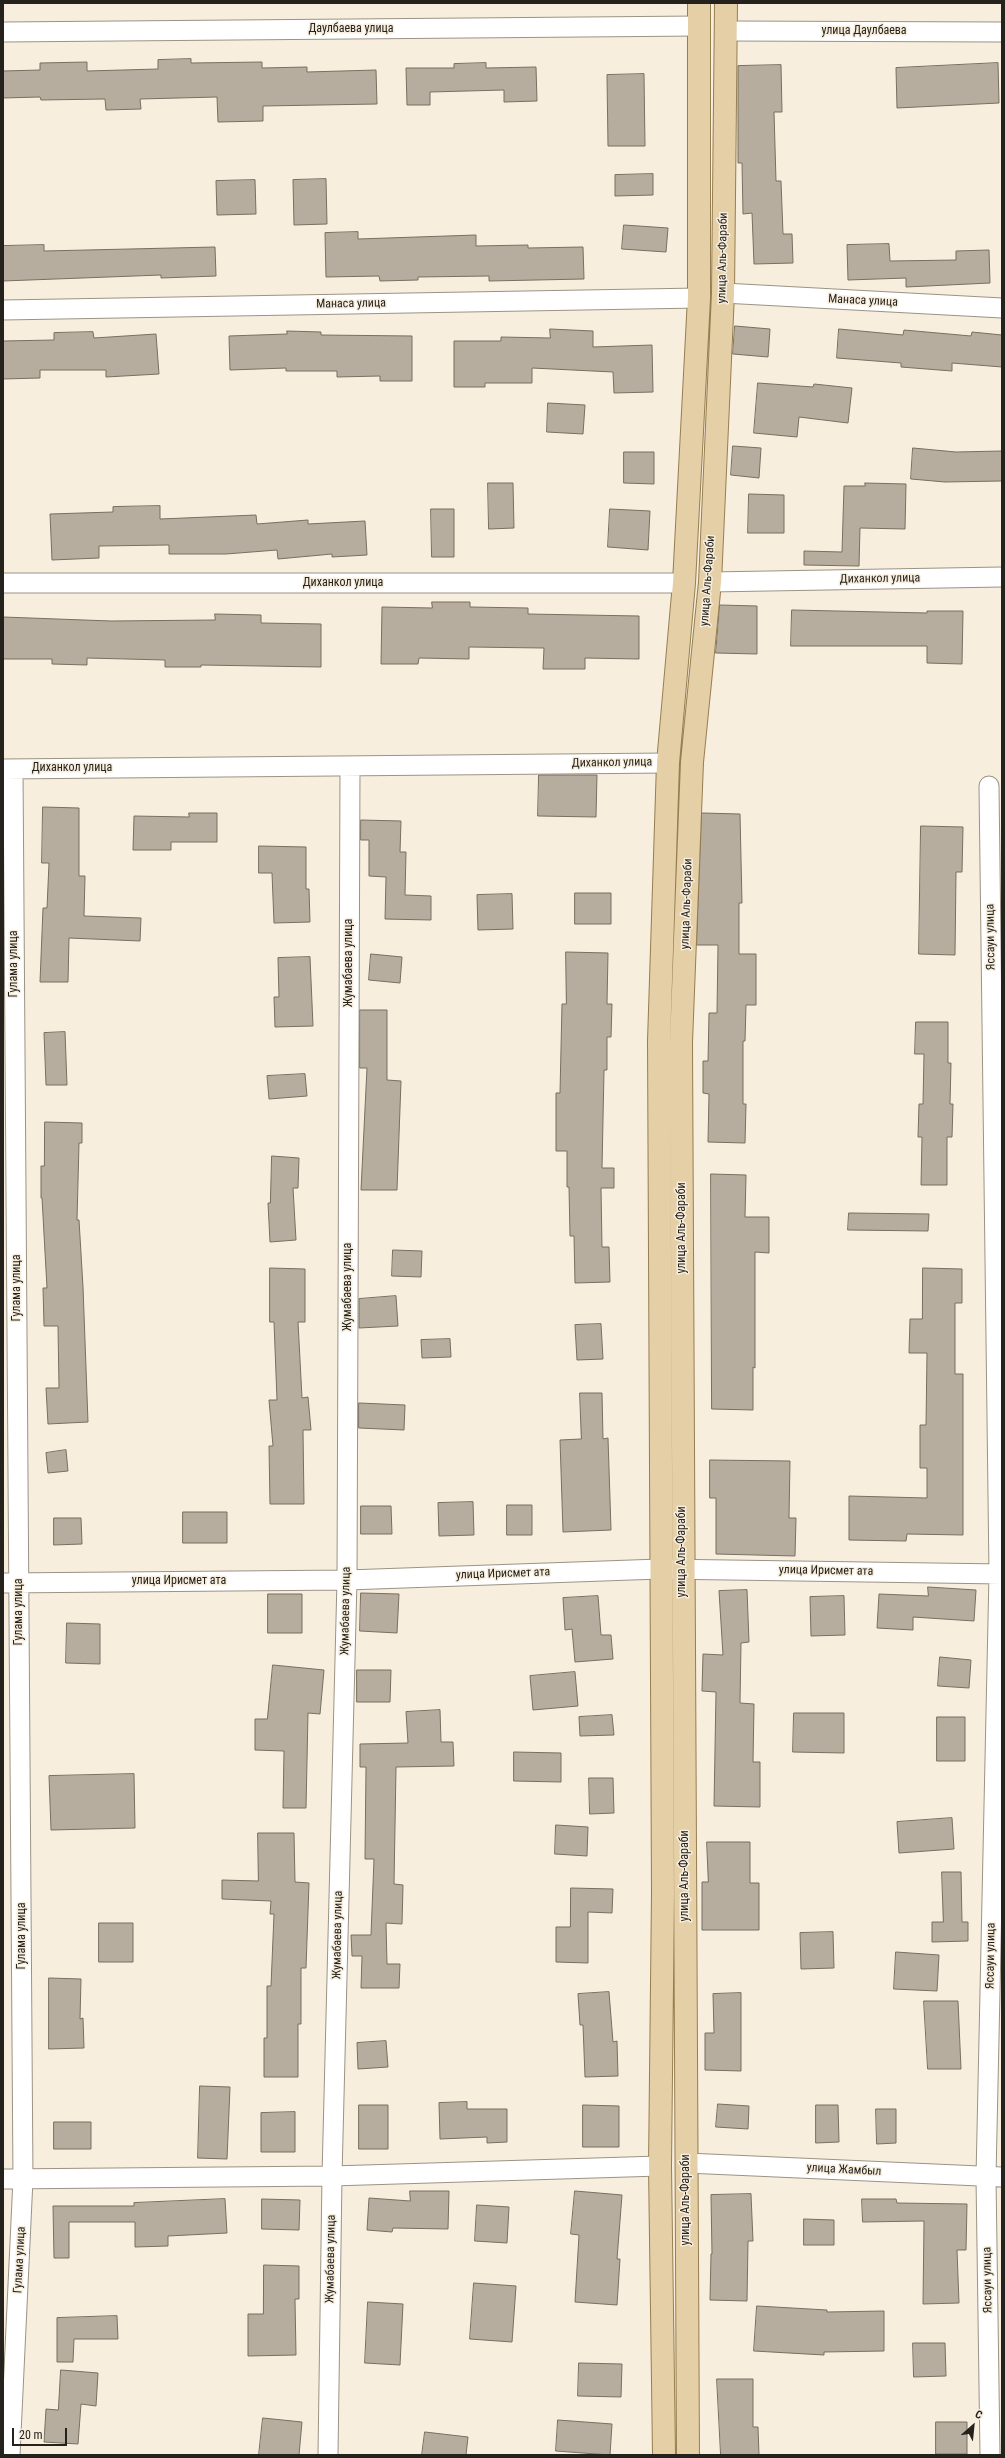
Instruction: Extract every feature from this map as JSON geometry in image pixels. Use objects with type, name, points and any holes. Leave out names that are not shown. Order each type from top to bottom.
[{"type":"main road","name":"улица Аль-Фараби","points":[[664,2455],[660,2166],[663,1893],[660,1568],[659,1041],[668,763],[684,583],[699,298],[698,3]]},
{"type":"main road","name":"улица Аль-Фараби","points":[[688,2455],[682,1569],[682,1042],[692,762],[710,582],[723,293],[726,3]]},
{"type":"street","name":"Даулбаева улица","points":[[3,32],[699,26]]},
{"type":"street","name":"улица Даулбаева","points":[[726,31],[1002,32]]},
{"type":"street","name":"Манаса улица","points":[[723,293],[1002,308]]},
{"type":"street","name":"Манаса улица","points":[[3,310],[699,298]]},
{"type":"street","name":"Диханкол улица","points":[[710,582],[1002,577]]},
{"type":"street","name":"Диханкол улица","points":[[3,583],[684,583]]},
{"type":"street","name":"Диханкол улица","points":[[8,769],[668,763]]},
{"type":"street","name":"Жумабаева улица","points":[[328,2455],[332,2176],[346,1580],[350,767]]},
{"type":"street","name":"Гулама улица","points":[[8,769],[11,1582],[24,2179],[10,2455]]},
{"type":"street","name":"Яссауи улица","points":[[989,786],[1000,1574],[990,2455]]},
{"type":"street","name":"улица Ирисмет ата","points":[[11,1582],[346,1580],[660,1568],[1000,1574]]},
{"type":"street","name":"улица Жамбыл","points":[[686,2163],[994,2177]]},
{"type":"street","points":[[3,2179],[332,2176],[660,2166]]},
{"type":"building","points":[[191,59],[191,63],[262,62],[262,68],[307,67],[307,72],[376,70],[377,104],[263,106],[263,121],[218,122],[217,97],[140,99],[141,109],[106,110],[105,99],[41,100],[40,97],[3,98],[3,71],[40,70],[40,63],[87,62],[87,71],[158,69],[158,60]]},
{"type":"building","points":[[486,63],[486,68],[536,67],[537,101],[504,102],[504,90],[430,92],[430,105],[407,105],[406,68],[454,68],[454,64]]},
{"type":"building","points":[[998,63],[999,103],[897,108],[896,68]]},
{"type":"building","points":[[781,65],[782,112],[774,112],[776,181],[781,181],[783,234],[792,234],[793,263],[754,264],[752,213],[743,214],[742,163],[738,163],[738,66]]},
{"type":"building","points":[[644,74],[645,146],[608,146],[607,75]]},
{"type":"building","points":[[653,174],[653,195],[615,196],[615,175]]},
{"type":"building","points":[[326,179],[327,224],[294,225],[293,180]]},
{"type":"building","points":[[255,180],[256,214],[217,215],[216,181]]},
{"type":"building","points":[[624,225],[668,228],[666,252],[622,249]]},
{"type":"building","points":[[358,232],[358,239],[476,235],[476,246],[528,245],[528,248],[583,247],[584,279],[489,281],[489,276],[418,277],[418,280],[380,281],[379,276],[326,277],[325,233]]},
{"type":"building","points":[[889,244],[890,261],[956,260],[956,251],[989,250],[990,283],[906,287],[906,278],[848,280],[847,245]]},
{"type":"building","points":[[44,245],[44,251],[215,247],[216,276],[161,278],[161,275],[3,281],[3,246]]},
{"type":"building","points":[[735,326],[770,329],[768,357],[733,354]]},
{"type":"building","points":[[550,329],[593,331],[593,347],[652,345],[653,392],[614,393],[613,372],[532,368],[532,383],[485,383],[485,387],[454,387],[454,341],[501,341],[501,337],[550,338]]},
{"type":"building","points":[[839,329],[903,335],[904,330],[971,336],[972,332],[1002,335],[1002,367],[952,363],[952,371],[901,367],[901,363],[837,358]]},
{"type":"building","points":[[287,331],[321,332],[321,335],[412,336],[412,381],[380,381],[380,376],[337,377],[337,371],[286,371],[286,368],[230,370],[229,336],[287,334]]},
{"type":"building","points":[[93,332],[94,338],[156,334],[159,374],[106,377],[106,370],[40,370],[40,378],[3,379],[3,341],[54,340],[54,333]]},
{"type":"building","points":[[758,383],[813,387],[814,384],[852,388],[848,423],[799,417],[797,437],[754,433]]},
{"type":"building","points":[[548,403],[585,405],[583,434],[547,432]]},
{"type":"building","points":[[733,446],[761,448],[759,478],[731,475]]},
{"type":"building","points":[[913,448],[956,452],[1002,451],[1002,481],[945,482],[911,479]]},
{"type":"building","points":[[624,452],[654,452],[654,484],[624,483]]},
{"type":"building","points":[[488,483],[513,483],[514,528],[489,529]]},
{"type":"building","points":[[865,483],[906,484],[905,529],[860,528],[859,566],[804,565],[804,551],[842,552],[844,486],[865,486]]},
{"type":"building","points":[[749,494],[784,495],[784,533],[748,533]]},
{"type":"building","points":[[160,506],[160,519],[256,515],[257,524],[308,520],[308,524],[365,521],[367,555],[332,557],[332,554],[278,559],[277,550],[226,554],[169,554],[169,545],[99,546],[99,558],[52,560],[50,514],[113,512],[113,507]]},
{"type":"building","points":[[431,509],[454,509],[454,557],[432,557]]},
{"type":"building","points":[[610,509],[650,511],[648,550],[608,547]]},
{"type":"building","points":[[432,602],[470,602],[470,607],[528,608],[528,614],[639,616],[639,659],[585,658],[585,669],[543,669],[544,648],[469,647],[469,659],[419,658],[418,664],[381,664],[382,607],[432,608]]},
{"type":"building","points":[[720,605],[757,606],[757,654],[716,653]]},
{"type":"building","points":[[792,610],[927,613],[927,611],[963,611],[962,664],[927,663],[927,646],[791,646]]},
{"type":"building","points":[[215,614],[261,615],[261,623],[321,624],[321,667],[201,665],[201,667],[165,667],[165,660],[87,658],[87,665],[52,664],[52,659],[3,659],[3,617],[111,621],[215,620]]},
{"type":"building","points":[[539,775],[597,775],[596,817],[538,816]]},
{"type":"building","points":[[43,807],[79,808],[79,876],[85,876],[84,916],[141,918],[140,941],[69,938],[68,982],[40,982],[43,908],[47,908],[49,863],[42,863]]},
{"type":"building","points":[[189,813],[217,813],[217,842],[171,842],[171,850],[133,850],[134,816],[189,817]]},
{"type":"building","points":[[702,813],[740,814],[742,903],[739,903],[739,954],[756,954],[756,1005],[746,1005],[745,1041],[743,1041],[743,1104],[746,1104],[745,1143],[708,1142],[709,1094],[703,1093],[703,1061],[708,1061],[709,1013],[717,1013],[718,945],[697,945]]},
{"type":"building","points":[[361,820],[401,821],[400,852],[406,852],[405,895],[431,896],[431,920],[385,919],[386,877],[369,876],[369,840],[361,840]]},
{"type":"building","points":[[921,826],[963,827],[962,872],[956,872],[955,955],[919,954]]},
{"type":"building","points":[[259,846],[306,847],[306,889],[309,889],[310,922],[274,923],[272,873],[259,873]]},
{"type":"building","points":[[575,893],[611,893],[611,924],[575,924]]},
{"type":"building","points":[[512,894],[513,929],[478,930],[477,895]]},
{"type":"building","points":[[566,952],[608,953],[607,1004],[612,1004],[611,1037],[607,1037],[607,1070],[604,1070],[602,1168],[614,1168],[614,1188],[601,1188],[602,1247],[609,1247],[610,1282],[575,1283],[574,1236],[570,1236],[569,1187],[567,1187],[567,1151],[556,1151],[556,1093],[560,1093],[562,1004],[566,1004]]},
{"type":"building","points":[[371,954],[402,957],[400,983],[369,980]]},
{"type":"building","points":[[310,957],[313,1026],[275,1027],[274,997],[279,997],[278,958]]},
{"type":"building","points":[[360,1010],[387,1010],[387,1080],[401,1081],[397,1190],[361,1190],[367,1068],[360,1068]]},
{"type":"building","points":[[916,1022],[948,1022],[948,1063],[951,1063],[950,1104],[953,1104],[952,1137],[947,1137],[947,1185],[921,1185],[922,1137],[918,1137],[919,1104],[923,1104],[924,1054],[915,1054]]},
{"type":"building","points":[[65,1032],[67,1085],[46,1085],[44,1033]]},
{"type":"building","points":[[305,1074],[307,1096],[269,1099],[267,1076]]},
{"type":"building","points":[[45,1122],[82,1123],[82,1143],[79,1143],[77,1220],[79,1220],[83,1287],[88,1422],[48,1424],[46,1388],[59,1388],[58,1326],[44,1326],[43,1288],[47,1288],[41,1198],[41,1166],[44,1166]]},
{"type":"building","points":[[272,1156],[299,1158],[298,1188],[293,1188],[296,1240],[270,1242],[268,1203],[270,1203]]},
{"type":"building","points":[[711,1174],[746,1175],[745,1217],[769,1217],[769,1253],[755,1252],[755,1368],[753,1367],[753,1410],[712,1409]]},
{"type":"building","points":[[849,1213],[929,1214],[928,1231],[848,1230]]},
{"type":"building","points":[[393,1250],[422,1251],[421,1277],[392,1276]]},
{"type":"building","points":[[270,1268],[305,1269],[305,1322],[298,1322],[302,1398],[308,1397],[311,1430],[303,1430],[304,1504],[270,1504],[269,1446],[273,1446],[269,1400],[277,1400],[274,1322],[270,1322]]},
{"type":"building","points":[[923,1268],[962,1269],[962,1303],[955,1303],[955,1374],[963,1374],[963,1535],[907,1534],[906,1541],[849,1540],[849,1496],[927,1498],[927,1468],[920,1468],[920,1425],[926,1425],[927,1353],[909,1353],[910,1319],[922,1319]]},
{"type":"building","points":[[396,1296],[398,1326],[359,1328],[359,1299]]},
{"type":"building","points":[[601,1324],[603,1359],[577,1360],[575,1325]]},
{"type":"building","points":[[450,1339],[451,1357],[422,1358],[421,1340]]},
{"type":"building","points":[[580,1393],[602,1393],[603,1439],[608,1438],[611,1530],[563,1532],[560,1440],[581,1439]]},
{"type":"building","points":[[359,1403],[405,1405],[404,1430],[359,1428]]},
{"type":"building","points":[[66,1450],[68,1471],[48,1473],[46,1453]]},
{"type":"building","points":[[710,1460],[790,1461],[789,1518],[796,1518],[795,1556],[716,1554],[716,1498],[710,1498]]},
{"type":"building","points":[[473,1502],[474,1535],[439,1536],[438,1503]]},
{"type":"building","points":[[507,1505],[532,1505],[532,1535],[507,1535]]},
{"type":"building","points":[[361,1506],[391,1506],[392,1534],[361,1534]]},
{"type":"building","points":[[183,1512],[227,1512],[227,1543],[183,1543]]},
{"type":"building","points":[[54,1518],[81,1518],[82,1544],[54,1545]]},
{"type":"building","points":[[928,1587],[976,1590],[974,1621],[913,1617],[913,1630],[877,1628],[879,1594],[928,1596]]},
{"type":"building","points":[[747,1590],[749,1642],[741,1643],[740,1703],[754,1704],[753,1762],[760,1762],[760,1807],[714,1806],[716,1692],[702,1691],[703,1654],[723,1655],[719,1591]]},
{"type":"building","points":[[361,1593],[399,1594],[397,1633],[360,1631]]},
{"type":"building","points":[[268,1594],[302,1594],[302,1633],[268,1633]]},
{"type":"building","points":[[598,1596],[601,1635],[611,1635],[613,1659],[575,1662],[572,1629],[565,1630],[563,1598]]},
{"type":"building","points":[[844,1596],[845,1635],[811,1636],[810,1597]]},
{"type":"building","points":[[67,1623],[100,1624],[100,1664],[66,1663]]},
{"type":"building","points":[[940,1657],[971,1660],[969,1688],[938,1686]]},
{"type":"building","points":[[273,1665],[324,1670],[320,1714],[308,1713],[306,1808],[283,1808],[284,1751],[255,1750],[255,1719],[267,1719]]},
{"type":"building","points":[[357,1670],[391,1670],[390,1702],[357,1702]]},
{"type":"building","points":[[575,1672],[578,1706],[533,1710],[530,1676]]},
{"type":"building","points":[[440,1710],[441,1742],[453,1742],[454,1766],[396,1767],[394,1884],[403,1885],[402,1924],[386,1923],[387,1964],[400,1964],[399,1988],[361,1988],[362,1956],[352,1956],[351,1935],[371,1935],[374,1859],[365,1859],[366,1767],[360,1767],[360,1744],[408,1743],[406,1712]]},
{"type":"building","points":[[794,1713],[844,1713],[844,1753],[793,1752]]},
{"type":"building","points":[[612,1715],[614,1735],[580,1736],[579,1717]]},
{"type":"building","points":[[937,1717],[965,1717],[965,1761],[937,1761]]},
{"type":"building","points":[[514,1752],[561,1753],[561,1782],[514,1781]]},
{"type":"building","points":[[134,1774],[135,1828],[51,1830],[49,1776]]},
{"type":"building","points":[[589,1778],[613,1778],[614,1813],[590,1814]]},
{"type":"building","points":[[952,1818],[954,1849],[899,1853],[897,1822]]},
{"type":"building","points":[[556,1825],[588,1827],[587,1856],[555,1854]]},
{"type":"building","points":[[258,1833],[294,1833],[295,1882],[309,1883],[306,1968],[301,1968],[301,2024],[298,2024],[298,2077],[264,2077],[264,2038],[267,2038],[267,1986],[271,1986],[274,1914],[270,1914],[271,1901],[222,1899],[222,1880],[258,1881]]},
{"type":"building","points":[[707,1842],[750,1842],[750,1883],[759,1883],[759,1930],[702,1930],[702,1882],[708,1882]]},
{"type":"building","points":[[942,1872],[961,1872],[962,1922],[968,1922],[968,1941],[932,1942],[932,1922],[943,1922]]},
{"type":"building","points":[[571,1888],[613,1889],[612,1913],[588,1912],[588,1963],[556,1962],[556,1927],[570,1927]]},
{"type":"building","points":[[99,1923],[133,1923],[133,1962],[99,1962]]},
{"type":"building","points":[[833,1932],[834,1968],[801,1969],[800,1933]]},
{"type":"building","points":[[896,1952],[939,1955],[937,1991],[894,1989]]},
{"type":"building","points":[[49,1978],[81,1979],[80,2019],[83,2018],[84,2048],[49,2049]]},
{"type":"building","points":[[609,1992],[613,2042],[617,2041],[618,2076],[585,2077],[583,2025],[580,2025],[578,1994]]},
{"type":"building","points":[[741,1993],[741,2071],[705,2070],[705,2033],[714,2033],[713,1994]]},
{"type":"building","points":[[924,2001],[958,2001],[961,2069],[928,2069]]},
{"type":"building","points":[[386,2041],[388,2067],[358,2069],[357,2043]]},
{"type":"building","points":[[200,2086],[230,2087],[227,2159],[198,2158]]},
{"type":"building","points":[[467,2102],[467,2109],[507,2109],[507,2142],[487,2143],[487,2137],[440,2139],[439,2103]]},
{"type":"building","points":[[718,2104],[749,2106],[748,2129],[716,2127]]},
{"type":"building","points":[[359,2105],[388,2105],[388,2149],[359,2149]]},
{"type":"building","points":[[583,2105],[619,2106],[619,2147],[583,2147]]},
{"type":"building","points":[[816,2105],[838,2105],[839,2142],[816,2143]]},
{"type":"building","points":[[876,2109],[896,2109],[896,2143],[877,2144]]},
{"type":"building","points":[[295,2112],[295,2152],[261,2152],[261,2113]]},
{"type":"building","points":[[54,2122],[91,2122],[91,2149],[54,2149]]},
{"type":"building","points":[[410,2191],[449,2191],[448,2229],[393,2228],[392,2232],[367,2230],[369,2198],[410,2201]]},
{"type":"building","points":[[575,2191],[622,2195],[617,2259],[620,2259],[617,2305],[575,2302],[579,2235],[571,2234]]},
{"type":"building","points":[[751,2194],[753,2241],[748,2241],[747,2301],[710,2300],[712,2254],[711,2195]]},
{"type":"building","points":[[225,2199],[227,2233],[168,2236],[168,2246],[135,2247],[135,2222],[69,2222],[69,2258],[54,2258],[53,2206],[134,2206],[134,2203]]},
{"type":"building","points":[[262,2199],[300,2200],[299,2230],[262,2229]]},
{"type":"building","points":[[862,2199],[896,2199],[897,2203],[967,2204],[966,2250],[957,2250],[959,2303],[923,2304],[924,2221],[863,2222]]},
{"type":"building","points":[[477,2205],[509,2207],[507,2243],[475,2241]]},
{"type":"building","points":[[804,2219],[834,2220],[834,2245],[804,2245]]},
{"type":"building","points":[[264,2265],[299,2266],[299,2299],[295,2299],[296,2355],[248,2356],[248,2314],[263,2314]]},
{"type":"building","points":[[474,2283],[516,2286],[512,2342],[470,2339]]},
{"type":"building","points":[[368,2302],[403,2304],[400,2365],[365,2363]]},
{"type":"building","points":[[757,2306],[827,2310],[827,2312],[884,2311],[884,2351],[824,2352],[824,2355],[754,2351]]},
{"type":"building","points":[[117,2316],[118,2339],[74,2339],[73,2362],[57,2362],[57,2318]]},
{"type":"building","points":[[913,2343],[945,2343],[946,2376],[914,2377]]},
{"type":"building","points":[[579,2363],[622,2364],[621,2397],[578,2396]]},
{"type":"building","points":[[61,2370],[98,2373],[96,2406],[81,2404],[78,2444],[44,2442],[46,2409],[58,2410]]},
{"type":"building","points":[[717,2379],[753,2379],[753,2427],[758,2427],[759,2455],[721,2455]]},
{"type":"building","points":[[263,2418],[302,2422],[299,2455],[259,2455]]},
{"type":"building","points":[[558,2420],[612,2424],[610,2455],[556,2451]]},
{"type":"building","points":[[936,2422],[967,2422],[967,2454],[936,2454]]},
{"type":"building","points":[[425,2432],[468,2437],[466,2455],[422,2455]]}]
